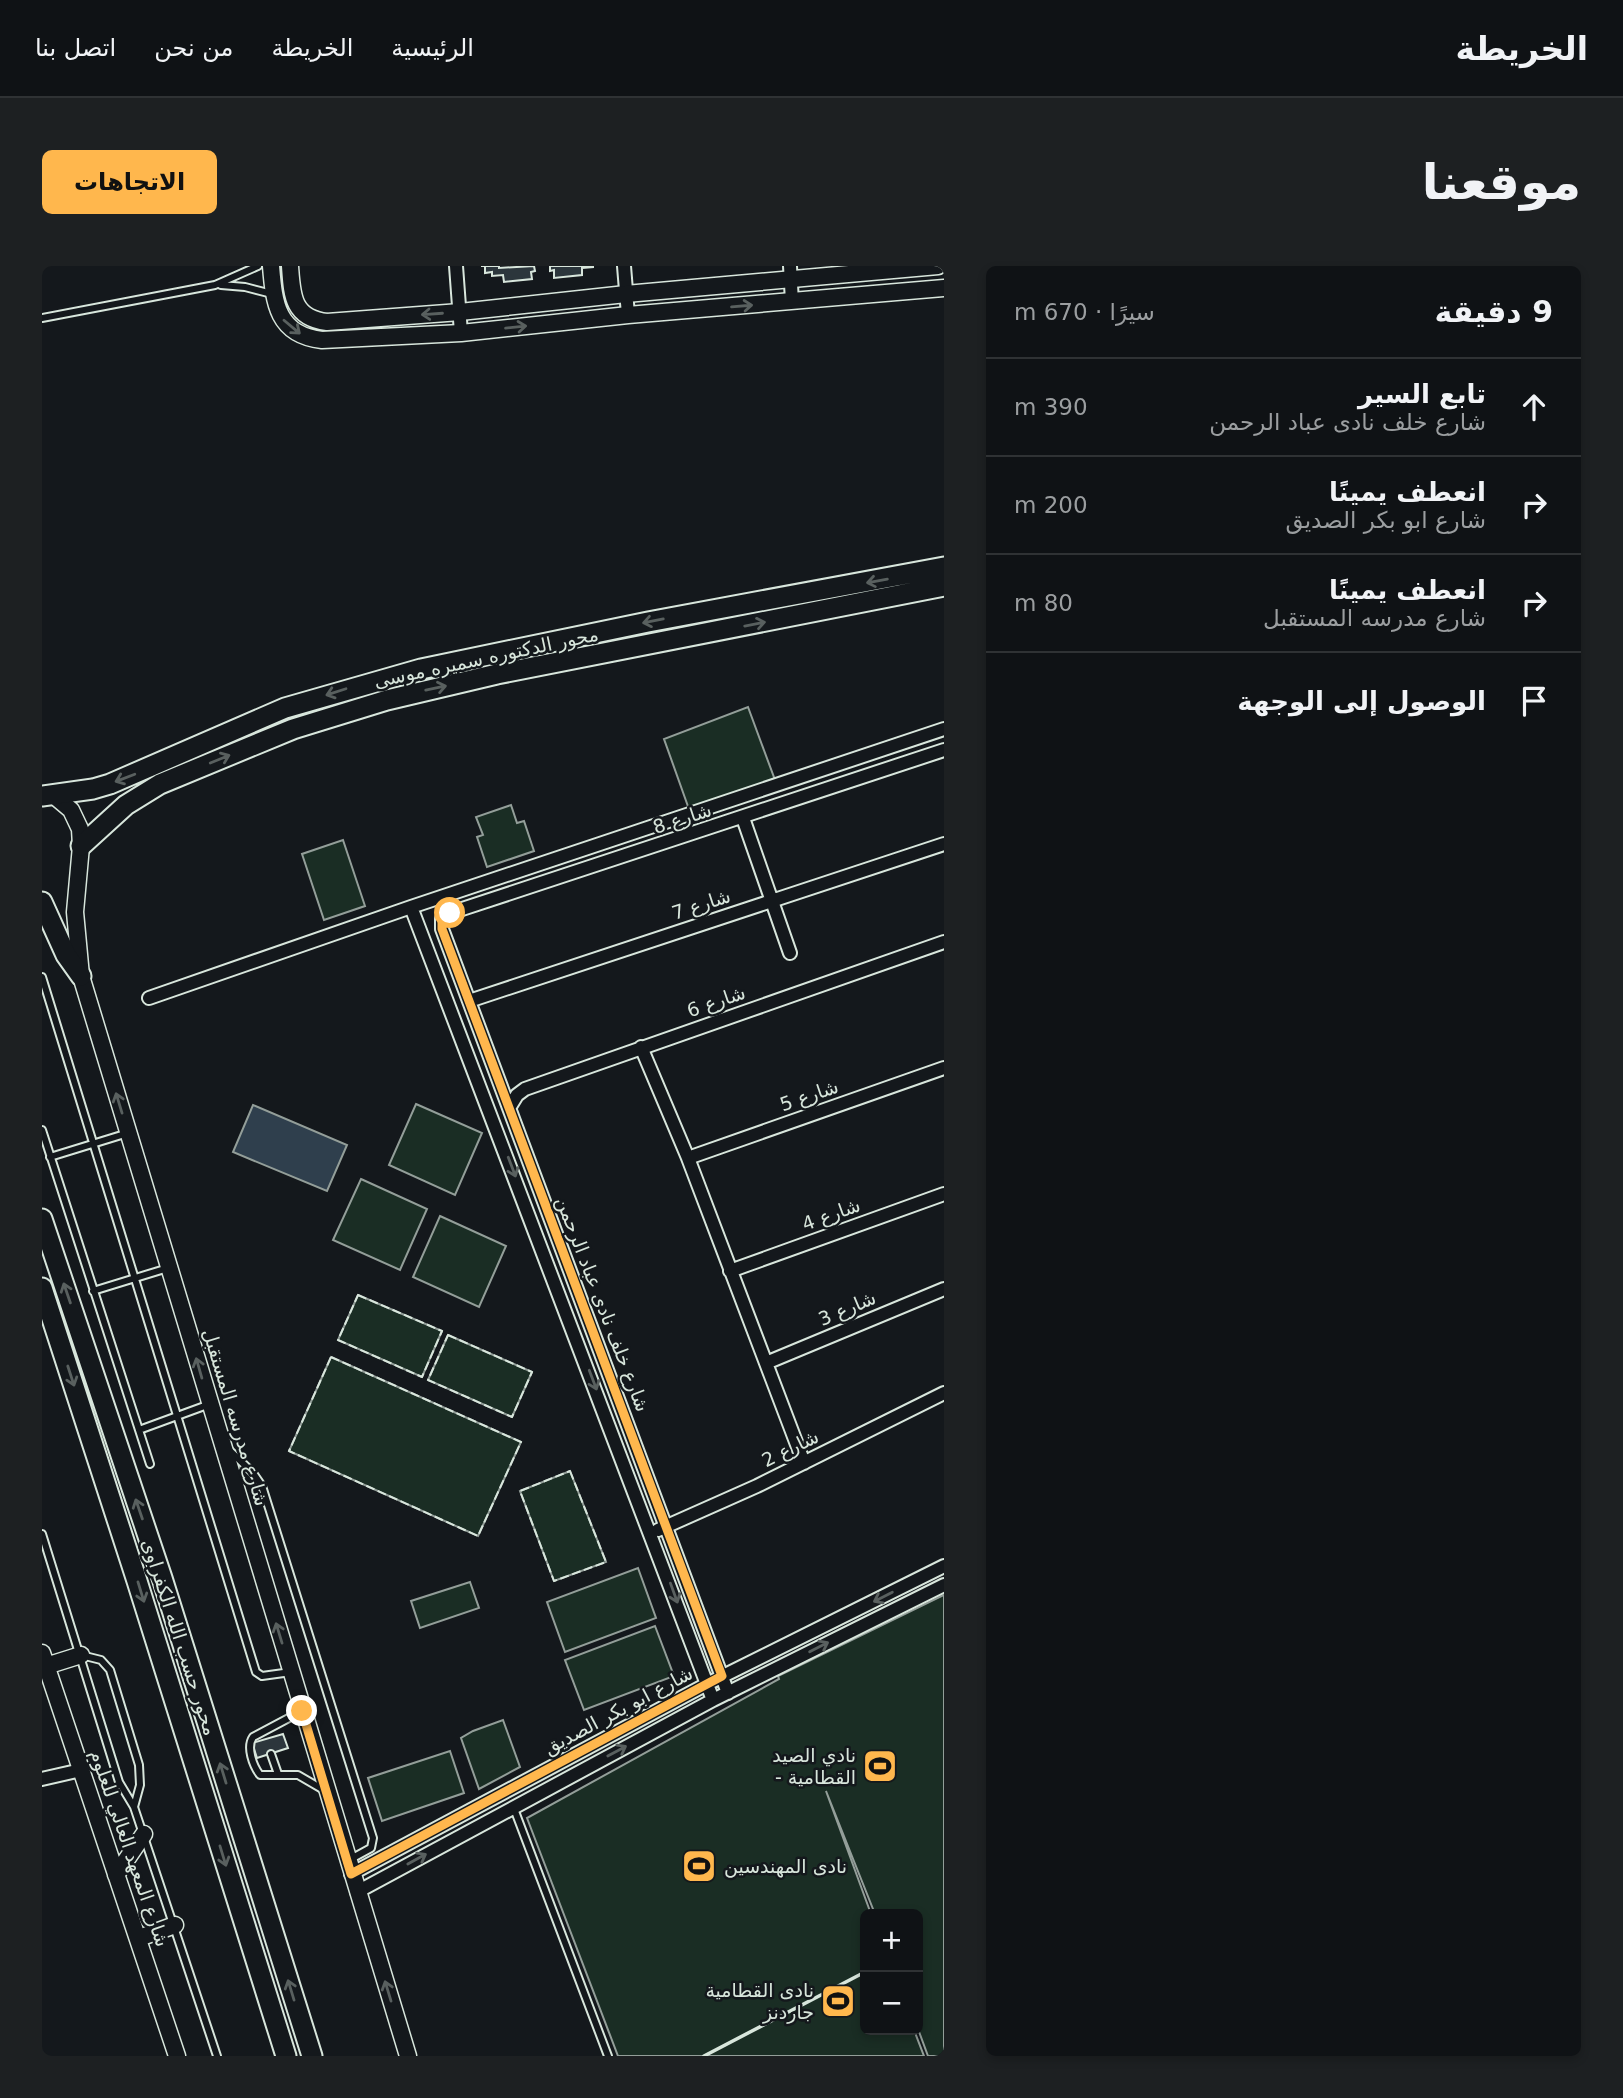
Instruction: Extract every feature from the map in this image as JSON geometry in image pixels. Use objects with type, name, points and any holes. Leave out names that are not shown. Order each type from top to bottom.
[{"type":"main road","name":"محور الدكتوره سميره موسى","points":[[47,795],[110,784],[285,708],[421,669],[648,622],[944,567]]},
{"type":"main road","name":"محور الدكتوره سميره موسى","points":[[81,846],[126,805],[160,784],[293,729],[387,700],[497,674],[944,586]]},
{"type":"main road","points":[[42,902],[69,961],[81,976]]},
{"type":"main road","name":"محور حسب الله الكفراوى","points":[[42,1219],[162,1578],[312,2055]]},
{"type":"main road","name":"محور حسب الله الكفراوى","points":[[42,1288],[286,2056]]},
{"type":"street","points":[[271,266],[275,304],[284,321],[298,333],[313,339],[461,333],[944,288]]},
{"type":"street","points":[[290,266],[296,305],[305,314],[319,321],[460,312],[791,273],[939,266]]},
{"type":"street","points":[[456,266],[461,333]]},
{"type":"street","points":[[624,266],[628,316]]},
{"type":"street","points":[[791,273],[792,302]]},
{"type":"street","points":[[149,998],[411,907],[944,729]]},
{"type":"street","name":"شارع 8","points":[[442,929],[442,919],[450,913],[944,750]]},
{"type":"street","name":"شارع مدرسه المستقبل","points":[[47,795],[75,816],[80,829],[75,912],[81,976],[408,2056]]},
{"type":"street","points":[[743,818],[790,953]]},
{"type":"street","name":"شارع 7","points":[[469,1001],[944,844]]},
{"type":"street","name":"شارع خلف نادى عباد الرحمن","points":[[411,907],[652,1533],[713,1700]]},
{"type":"street","name":"شارع خلف نادى عباد الرحمن","points":[[442,929],[728,1693]]},
{"type":"street","name":"شارع 6","points":[[507,1103],[521,1091],[944,942]]},
{"type":"street","points":[[641,1047],[688,1158],[804,1463]]},
{"type":"street","name":"شارع 5","points":[[688,1158],[944,1068]]},
{"type":"street","points":[[488,1104],[507,1103]]},
{"type":"street","name":"شارع 4","points":[[730,1271],[944,1194]]},
{"type":"street","name":"شارع 3","points":[[766,1363],[944,1289]]},
{"type":"street","name":"شارع 2","points":[[652,1533],[804,1463],[944,1393]]},
{"type":"street","name":"شارع ابو بكر الصديق","points":[[349,1867],[378,1860],[722,1676],[944,1566]]},
{"type":"street","name":"شارع ابو بكر الصديق","points":[[357,1892],[713,1700],[944,1585]]},
{"type":"street","points":[[44,1660],[81,1655]]},
{"type":"street","name":"شارع المعهد العالي للعلوم","points":[[44,1660],[177,2056]]},
{"type":"street","points":[[42,1779],[81,1770]]},
{"type":"street","points":[[116,1875],[144,1834]]},
{"type":"street","points":[[378,1860],[384,1877]]},
{"type":"street","points":[[139,1938],[175,1925]]},
{"type":"lane","points":[[42,318],[215,285],[258,266]]},
{"type":"lane","points":[[215,285],[245,287],[273,294]]},
{"type":"lane","points":[[42,977],[45,997],[257,1674],[262,1676],[291,1672]]},
{"type":"lane","points":[[42,1130],[150,1464]]},
{"type":"lane","points":[[50,1157],[128,1133]]},
{"type":"lane","points":[[93,1291],[169,1268]]},
{"type":"lane","points":[[139,1430],[210,1404]]},
{"type":"lane","points":[[222,1443],[253,1473],[262,1486],[373,1839],[371,1848],[349,1867]]},
{"type":"lane","points":[[42,1534],[120,1782],[134,1807],[144,1834],[218,2056]]},
{"type":"lane","points":[[81,1655],[95,1657],[110,1670],[139,1765],[140,1785],[134,1807]]},
{"type":"lane","points":[[302,1711],[266,1735],[250,1740],[249,1748],[256,1769],[263,1775],[303,1777],[327,1792]]},
{"type":"lane","points":[[271,1754],[278,1774]]},
{"type":"lane","points":[[513,1806],[608,2056]]},
{"type":"green space","points":[[748,707],[775,780],[690,812],[664,739]]},
{"type":"green space","points":[[511,805],[517,823],[524,821],[534,851],[487,867],[477,837],[483,835],[476,817]]},
{"type":"green space","points":[[343,840],[365,906],[324,920],[302,854]]},
{"type":"green space","points":[[416,1104],[482,1133],[455,1195],[389,1165]]},
{"type":"green space","points":[[361,1179],[427,1209],[400,1270],[333,1240]]},
{"type":"green space","points":[[440,1216],[506,1246],[479,1307],[413,1277]]},
{"type":"green space","points":[[358,1295],[442,1331],[422,1377],[338,1340]]},
{"type":"green space","points":[[448,1335],[532,1372],[512,1417],[428,1380]]},
{"type":"green space","points":[[331,1357],[521,1442],[478,1536],[289,1451]]},
{"type":"green space","points":[[570,1471],[606,1562],[554,1581],[520,1491]]},
{"type":"green space","points":[[638,1568],[656,1618],[565,1652],[547,1602]]},
{"type":"green space","points":[[470,1582],[479,1608],[420,1628],[411,1601]]},
{"type":"green space","name":"نادى المهندسين","points":[[944,1595],[944,2056],[928,2056],[920,2035],[923,2035],[923,1909],[873,1909],[826,1791],[869,1909],[860,1909],[860,2035],[916,2035],[924,2056],[618,2056],[527,1818],[779,1679],[778,1676]]},
{"type":"green space","points":[[655,1626],[674,1676],[584,1710],[565,1660]]},
{"type":"green space","points":[[503,1720],[520,1767],[479,1789],[461,1738]]},
{"type":"green space","points":[[450,1751],[464,1793],[382,1821],[368,1778]]},
{"type":"water","points":[[253,1105],[347,1145],[327,1191],[233,1152]]},
{"type":"building","points":[[485,266],[534,266],[535,271],[531,272],[532,279],[504,282],[503,275],[492,276],[492,272],[485,273]]},
{"type":"building","points":[[550,266],[593,267],[582,268],[582,275],[554,278],[554,270],[550,271]]},
{"type":"building","points":[[283,1734],[288,1748],[257,1758],[252,1743]]},
{"type":"fence","points":[[358,1295],[442,1331],[422,1377],[338,1340],[358,1295]]},
{"type":"fence","points":[[448,1335],[532,1372],[512,1417],[428,1380],[448,1335]]},
{"type":"fence","points":[[331,1357],[521,1442],[478,1536],[289,1451],[331,1357]]},
{"type":"fence","points":[[570,1471],[606,1562],[554,1581],[520,1491],[570,1471]]},
{"type":"wall","points":[[704,2056],[860,1975]]},
{"type":"place","name":"نادي الصيد - القطامية","points":[[880,1766]]},
{"type":"place","name":"نادى المهندسين","points":[[699,1866]]},
{"type":"place","name":"نادى القطامية جاردنز","points":[[838,2001]]},
{"type":"route","points":[[302,1711],[351,1874],[722,1676],[442,929],[442,919],[450,913]]}]
